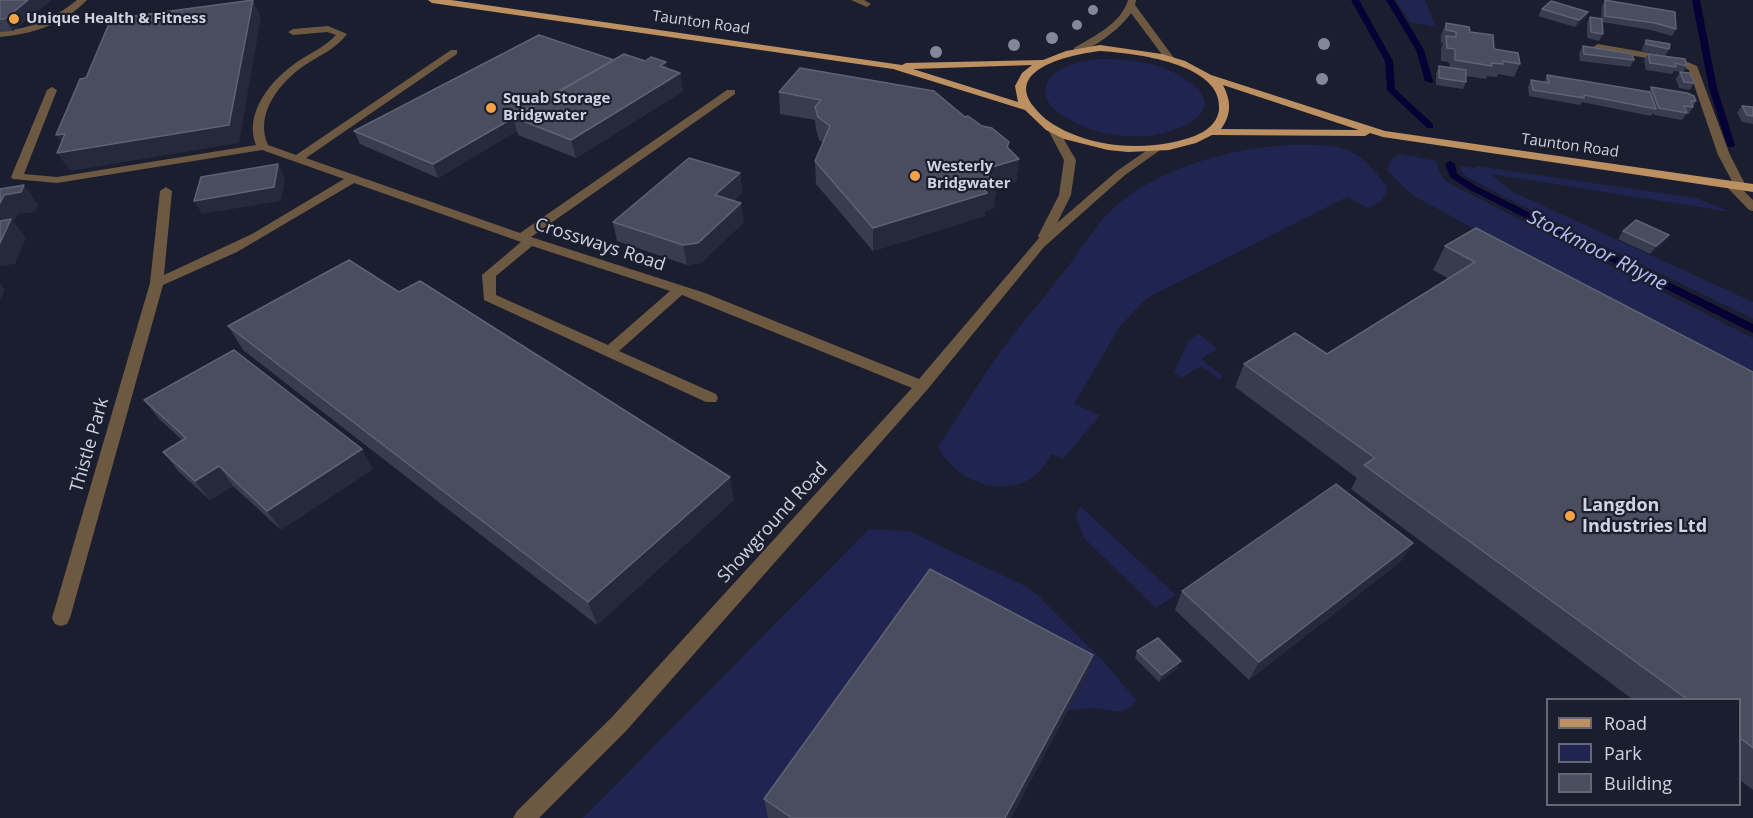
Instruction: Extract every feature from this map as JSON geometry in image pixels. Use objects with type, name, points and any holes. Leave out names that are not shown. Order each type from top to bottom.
[{"type":"main road","name":"Taunton Road","points":[[432,0],[894,66],[1028,108]]},
{"type":"main road","name":"Taunton Road","points":[[894,66],[1041,62],[1077,50],[1122,49],[1169,58],[1207,77],[1383,134],[1753,188]]},
{"type":"main road","points":[[1041,62],[1029,72],[1022,83],[1022,95],[1028,108],[1052,128],[1102,145],[1157,148],[1179,145],[1211,132],[1223,119],[1226,105],[1220,90],[1207,77]]},
{"type":"main road","name":"Taunton Road","points":[[1211,132],[1383,134]]},
{"type":"street","points":[[0,34],[32,30],[51,24],[83,0]]},
{"type":"street","points":[[855,0],[867,4]]},
{"type":"street","points":[[1077,50],[1112,30],[1132,3],[1169,58]]},
{"type":"street","points":[[52,90],[17,177],[57,180],[263,147],[257,138],[257,118],[279,85],[295,68],[329,47],[342,34],[328,29],[293,32]]},
{"type":"street","points":[[1598,47],[1677,62],[1693,68],[1735,185],[1753,207]]},
{"type":"street","points":[[297,159],[454,52]]},
{"type":"street","points":[[711,398],[489,297],[489,275],[526,240],[731,92]]},
{"type":"street","name":"Showground Road","points":[[1040,244],[1065,195],[1070,160],[1052,128]]},
{"type":"street","name":"Crossways Road","points":[[263,147],[351,180],[680,290],[922,386]]},
{"type":"street","name":"Showground Road","points":[[524,818],[619,724],[922,386],[1040,244],[1121,173],[1157,148]]},
{"type":"street","points":[[157,284],[211,261],[272,228],[351,180]]},
{"type":"street","name":"Thistle Park","points":[[61,618],[157,284],[166,191]]},
{"type":"street","points":[[609,352],[680,290]]},
{"type":"green space","points":[[1395,0],[1425,0],[1436,27],[1410,22]]},
{"type":"green space","points":[[1100,59],[1148,64],[1181,76],[1202,94],[1204,104],[1201,113],[1193,121],[1169,132],[1146,136],[1123,136],[1089,129],[1056,111],[1050,105],[1045,90],[1054,73],[1068,66]]},
{"type":"green space","points":[[1287,145],[1333,146],[1355,153],[1387,187],[1385,195],[1378,203],[1368,208],[1347,197],[1147,298],[1120,326],[1074,404],[1100,415],[1063,459],[1052,454],[1034,477],[1004,487],[991,486],[966,476],[945,458],[938,447],[986,372],[1115,206],[1142,187],[1181,168],[1244,150]]},
{"type":"green space","points":[[1400,154],[1436,161],[1440,173],[1447,182],[1753,338],[1753,380],[1412,195],[1387,170],[1392,159]]},
{"type":"green space","points":[[1461,166],[1475,168],[1476,166],[1696,198],[1731,212],[1491,174],[1511,191],[1753,302],[1753,319],[1504,197],[1466,176],[1460,170]]},
{"type":"green space","points":[[1199,334],[1217,349],[1201,359],[1223,376],[1219,379],[1201,366],[1181,378],[1174,372],[1189,340]]},
{"type":"green space","points":[[1080,506],[1176,595],[1156,608],[1084,538],[1076,517]]},
{"type":"green space","points":[[869,529],[909,531],[1023,585],[1038,595],[1104,662],[1136,700],[1132,706],[1122,711],[1093,708],[1068,711],[1086,677],[768,818],[583,818]]},
{"type":"building","points":[[0,0],[28,0],[5,19],[0,19]]},
{"type":"building","points":[[253,0],[229,125],[57,153],[65,134],[56,135],[80,79],[86,78],[111,19]]},
{"type":"building","points":[[1605,0],[1675,12],[1676,29],[1655,23],[1605,16]]},
{"type":"building","points":[[1551,1],[1588,12],[1579,20],[1542,9]]},
{"type":"building","points":[[1590,17],[1602,19],[1603,34],[1591,32]]},
{"type":"building","points":[[1446,23],[1469,27],[1470,32],[1493,35],[1494,49],[1518,53],[1520,64],[1502,61],[1503,64],[1491,63],[1492,66],[1455,60],[1455,49],[1447,48],[1446,36],[1456,37],[1456,32],[1446,30]]},
{"type":"building","name":"Squab Storage Bridgwater","points":[[539,35],[614,60],[433,164],[354,131]]},
{"type":"building","points":[[1646,40],[1670,44],[1669,49],[1646,44]]},
{"type":"building","points":[[1583,46],[1632,54],[1634,60],[1584,54]]},
{"type":"building","points":[[624,54],[645,61],[651,57],[666,62],[660,66],[680,73],[571,140],[513,117]]},
{"type":"building","points":[[1648,54],[1685,59],[1687,66],[1675,63],[1676,67],[1650,63]]},
{"type":"building","points":[[1439,66],[1466,70],[1466,82],[1439,78]]},
{"type":"building","name":"Westerly Bridgwater","points":[[800,68],[934,91],[965,117],[968,116],[982,126],[992,128],[1009,142],[1007,147],[1019,159],[982,170],[997,185],[984,189],[987,193],[873,228],[815,161],[830,126],[818,117],[815,107],[821,100],[779,92]]},
{"type":"building","points":[[1680,72],[1690,73],[1694,83],[1684,82]]},
{"type":"building","points":[[1547,75],[1650,92],[1656,109],[1584,95],[1584,98],[1533,90],[1531,80],[1549,83]]},
{"type":"building","points":[[1651,87],[1687,93],[1694,96],[1696,101],[1691,101],[1693,107],[1684,106],[1687,113],[1659,108]]},
{"type":"building","points":[[1742,106],[1753,107],[1753,116],[1747,115]]},
{"type":"building","points":[[689,158],[740,173],[715,195],[741,203],[698,243],[683,245],[613,222]]},
{"type":"building","points":[[278,164],[274,187],[194,201],[201,177]]},
{"type":"building","points":[[24,185],[21,192],[4,195],[0,203],[0,189]]},
{"type":"building","points":[[11,219],[0,243],[0,221]]},
{"type":"building","points":[[1636,220],[1669,235],[1656,246],[1623,231]]},
{"type":"building","name":"Langdon Industries Ltd","points":[[1476,228],[1753,372],[1753,748],[1741,739],[1741,698],[1686,698],[1364,465],[1375,458],[1244,364],[1295,333],[1327,354],[1475,262],[1445,246]]},
{"type":"building","points":[[349,260],[399,292],[420,281],[730,477],[588,602],[228,326]]},
{"type":"building","points":[[234,350],[362,449],[267,511],[219,466],[195,481],[163,452],[186,438],[144,400]]},
{"type":"building","points":[[1336,484],[1413,543],[1259,662],[1182,591]]},
{"type":"building","points":[[930,569],[1093,655],[1005,818],[792,818],[764,799]]},
{"type":"building","points":[[1158,638],[1181,661],[1162,675],[1137,651]]},
{"type":"waterway","name":"Stockmoor Rhyne","points":[[1355,0],[1389,61],[1391,90],[1430,126]]},
{"type":"waterway","points":[[1390,0],[1420,50],[1429,81]]},
{"type":"waterway","points":[[1696,0],[1713,88],[1731,145]]},
{"type":"waterway","name":"Stockmoor Rhyne","points":[[1450,164],[1453,175],[1473,188],[1753,329]]},
{"type":"place","name":"Unique Health & Fitness","points":[[14,19]]},
{"type":"place","name":"Squab Storage Bridgwater","points":[[491,108]]},
{"type":"place","name":"Westerly Bridgwater","points":[[915,176]]},
{"type":"place","name":"Langdon Industries Ltd","points":[[1570,516]]}]
